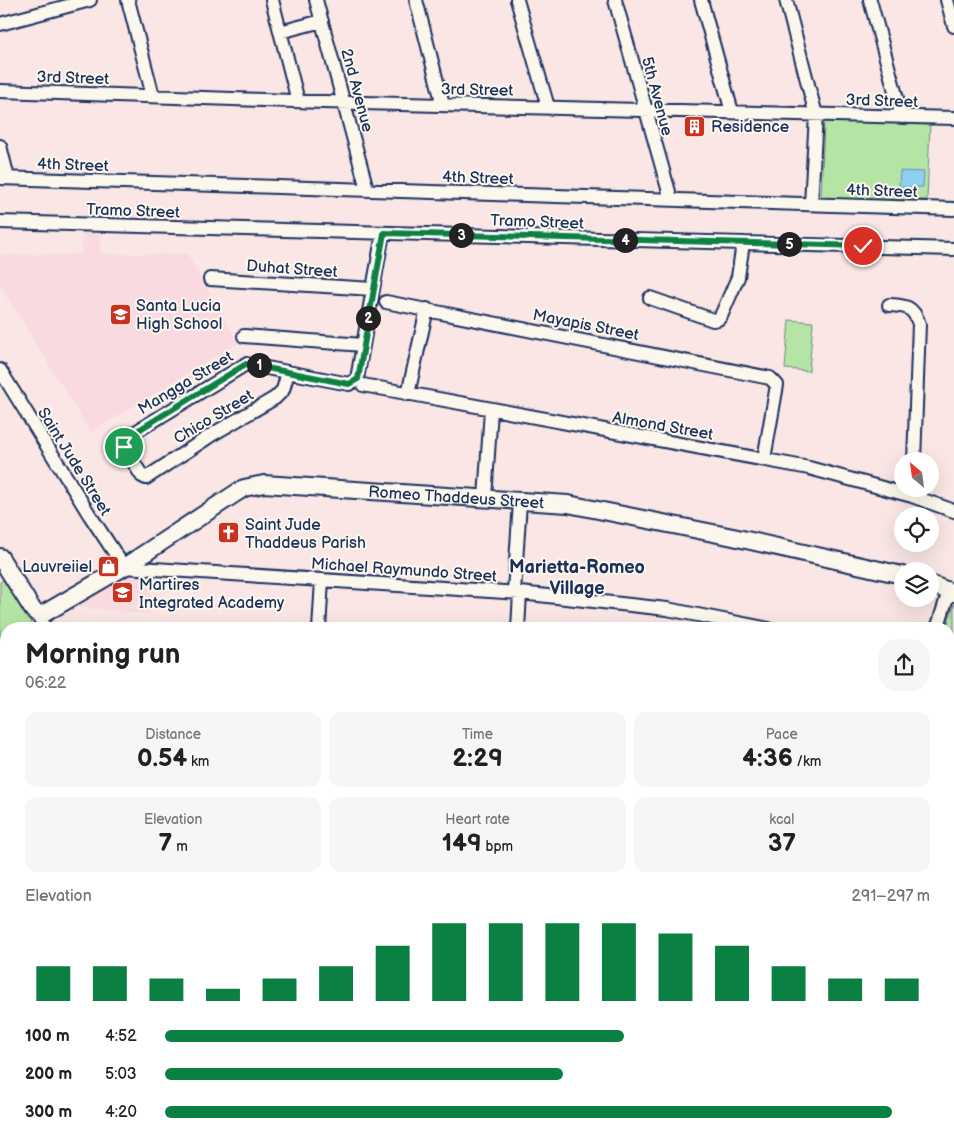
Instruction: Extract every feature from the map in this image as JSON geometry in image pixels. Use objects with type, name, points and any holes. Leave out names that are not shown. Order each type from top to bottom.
[{"type":"street","points":[[0,24],[90,0]]},
{"type":"street","points":[[128,0],[153,96]]},
{"type":"street","points":[[272,0],[298,101]]},
{"type":"street","name":"2nd Avenue","points":[[316,0],[367,189]]},
{"type":"street","points":[[416,0],[443,105]]},
{"type":"street","points":[[517,0],[548,107]]},
{"type":"street","name":"5th Avenue","points":[[615,0],[670,200]]},
{"type":"street","points":[[701,0],[732,112]]},
{"type":"street","points":[[786,0],[816,114],[811,204]]},
{"type":"street","points":[[870,0],[902,117]]},
{"type":"street","points":[[947,0],[954,26]]},
{"type":"street","points":[[280,32],[322,21]]},
{"type":"street","name":"3rd Street","points":[[0,92],[954,118]]},
{"type":"street","points":[[0,146],[4,178]]},
{"type":"street","name":"4th Street","points":[[4,178],[954,208]]},
{"type":"street","name":"Tramo Street","points":[[0,222],[954,249]]},
{"type":"street","points":[[244,336],[363,345],[384,233]]},
{"type":"street","points":[[650,298],[713,320],[718,319],[738,277],[743,243]]},
{"type":"street","name":"Duhat Street","points":[[210,279],[373,289]]},
{"type":"street","name":"Mayapis Street","points":[[386,302],[770,378],[777,385],[764,459]]},
{"type":"street","points":[[889,305],[904,306],[912,309],[917,316],[919,324],[914,452]]},
{"type":"street","points":[[408,394],[427,309]]},
{"type":"street","name":"Mangga Street","points":[[144,478],[124,447],[125,439],[246,364],[349,384],[358,379],[363,345]]},
{"type":"street","name":"Saint Jude Street","points":[[0,370],[124,567]]},
{"type":"street","name":"Chico Street","points":[[144,478],[212,434],[275,398],[283,390],[288,372]]},
{"type":"street","name":"Almond Street","points":[[363,385],[764,459],[894,488]]},
{"type":"street","points":[[485,498],[491,410]]},
{"type":"street","name":"Romeo Thaddeus Street","points":[[38,614],[53,610],[124,567],[233,495],[254,485],[568,504],[733,537],[894,573]]},
{"type":"street","name":"Almond Street","points":[[925,498],[954,511]]},
{"type":"street","points":[[518,622],[520,502]]},
{"type":"street","points":[[0,557],[29,605],[38,614],[42,622]]},
{"type":"street","name":"Michael Raymundo Street","points":[[124,567],[517,592],[667,609],[733,622]]},
{"type":"street","points":[[319,622],[322,580]]},
{"type":"street","points":[[939,587],[951,592],[940,622]]},
{"type":"shaded area","name":"Santa Lucia High School","points":[[83,230],[100,230],[100,254],[187,254],[238,343],[91,432],[0,286],[0,255],[82,254]]},
{"type":"shaded area","name":"Martires Integrated Academy","points":[[138,572],[153,573],[149,614],[78,607],[110,579]]},
{"type":"green space","points":[[824,121],[930,125],[927,200],[821,198]]},
{"type":"green space","points":[[789,320],[813,322],[809,371],[785,369]]},
{"type":"green space","points":[[6,579],[31,622],[0,622],[0,582]]},
{"type":"green space","points":[[954,604],[954,622],[948,622]]},
{"type":"water","points":[[900,171],[924,172],[923,187],[899,187]]},
{"type":"place","name":"Residence","points":[[695,126]]},
{"type":"place","name":"Santa Lucia High School","points":[[120,314]]},
{"type":"place","name":"Saint Jude Thaddeus Parish","points":[[229,533]]},
{"type":"place","name":"Lauvreiiel","points":[[108,566]]},
{"type":"place","name":"Martires Integrated Academy","points":[[123,593]]},
{"type":"district","name":"Marietta-Romeo Village","points":[[577,577]]},
{"type":"route","points":[[124,447],[125,439],[129,436],[246,364],[349,384],[358,379],[384,233],[863,246]]}]
